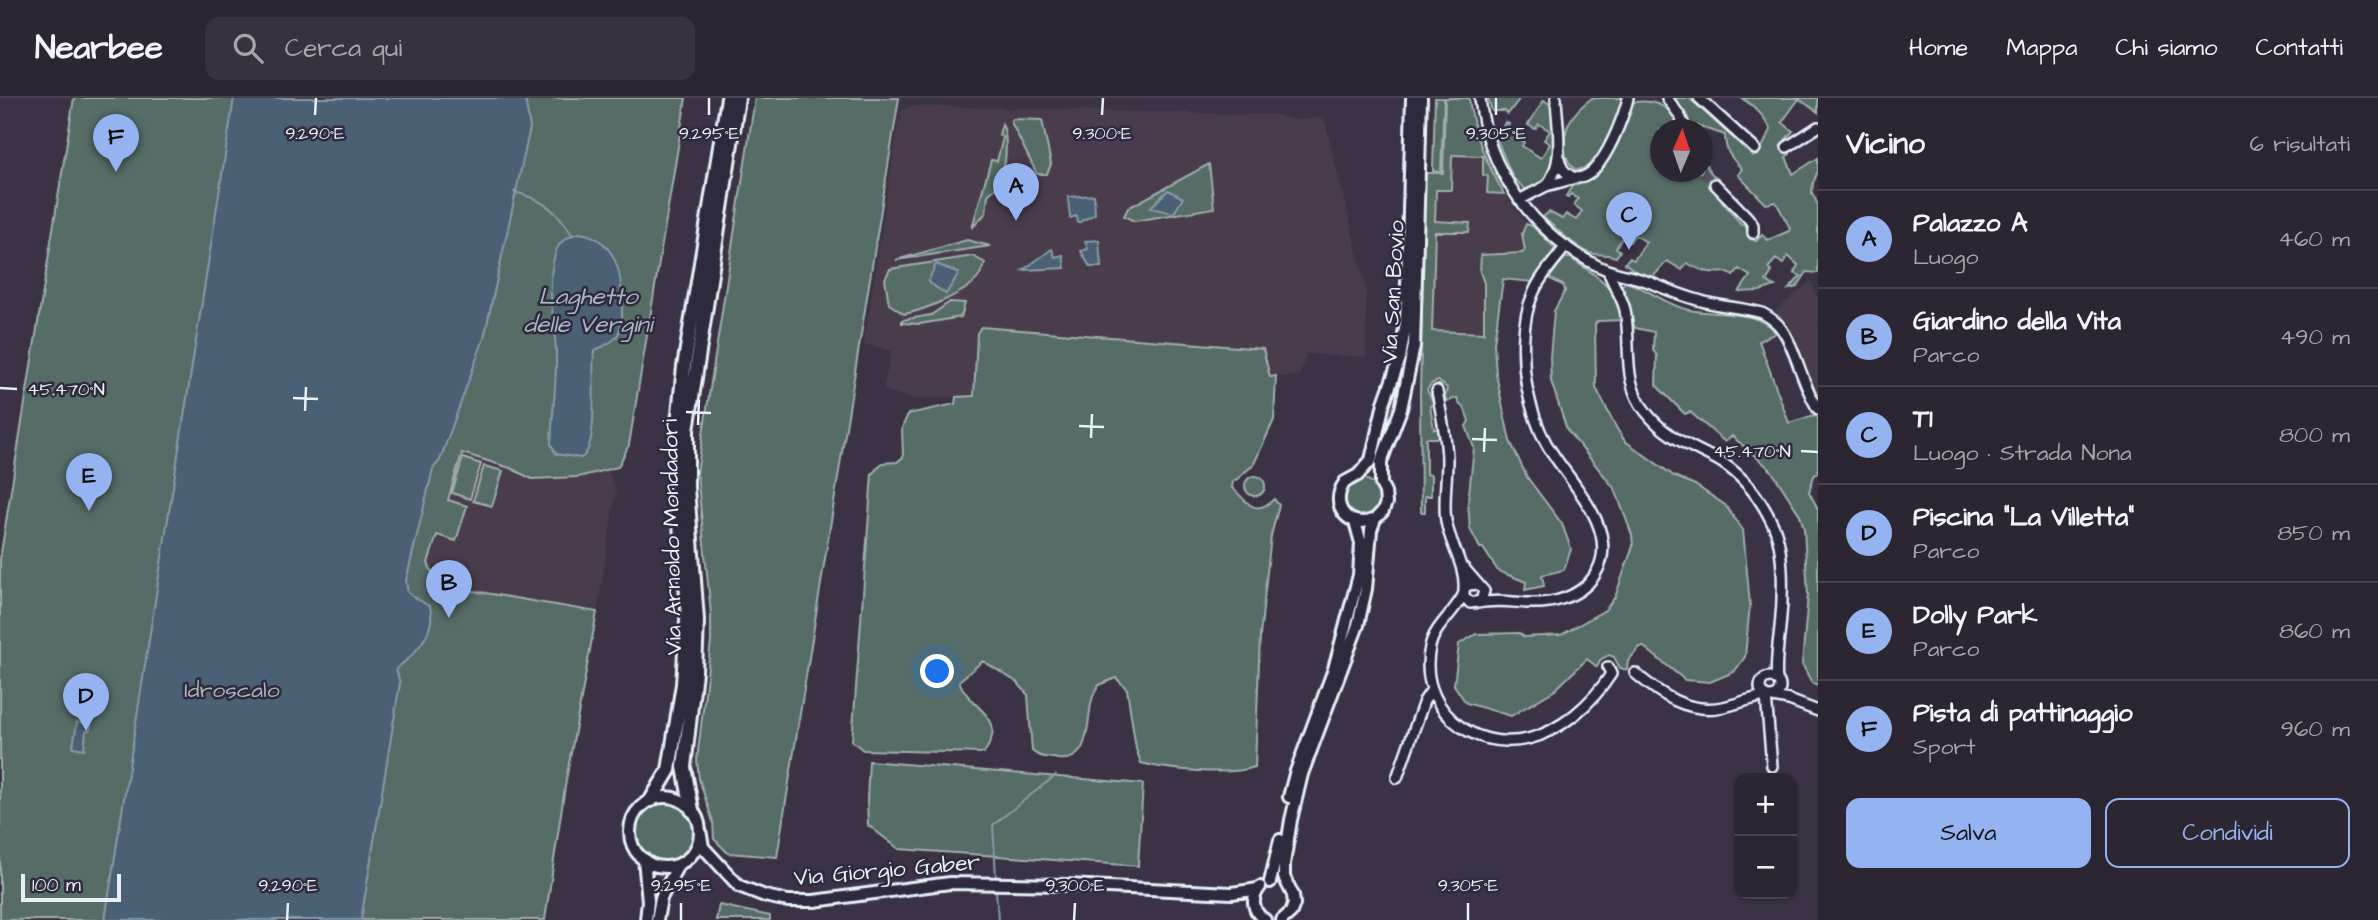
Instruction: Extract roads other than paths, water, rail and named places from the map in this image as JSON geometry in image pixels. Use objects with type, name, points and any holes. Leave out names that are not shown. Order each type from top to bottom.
[{"type":"highway","name":"Via Arnoldo Mondadori","points":[[652,800],[669,770],[683,684],[688,605],[676,485],[677,432],[684,367],[728,98]]},
{"type":"highway","name":"Via Arnoldo Mondadori","points":[[692,810],[684,767],[698,620],[687,487],[687,430],[738,98]]},
{"type":"main road","name":"Via San Bovio","points":[[1270,882],[1295,774],[1334,669],[1359,575],[1361,543],[1355,522],[1343,514],[1338,499],[1342,485],[1358,475],[1371,460],[1384,403],[1401,358],[1406,323],[1412,98]]},
{"type":"main road","name":"Via San Bovio","points":[[1288,917],[1294,899],[1288,888],[1284,864],[1290,820],[1302,774],[1359,625],[1367,589],[1369,541],[1375,519],[1386,503],[1381,484],[1381,463],[1401,409],[1414,346],[1421,98]]},
{"type":"main road","points":[[1358,475],[1372,477],[1381,484]]},
{"type":"main road","points":[[1355,522],[1363,523],[1375,519]]},
{"type":"main road","points":[[657,920],[661,898],[681,862],[698,846],[700,830],[698,819],[692,810],[674,798],[652,800],[636,813],[631,828],[632,843],[644,859],[658,866],[681,862]]},
{"type":"main road","name":"Via Giorgio Gaber","points":[[700,830],[703,847],[722,870],[744,888],[788,901],[814,901],[950,883],[1054,884],[1232,893],[1258,890]]},
{"type":"main road","points":[[644,859],[648,901],[646,920]]},
{"type":"main road","name":"Via Giorgio Gaber","points":[[681,862],[701,860],[722,870]]},
{"type":"main road","points":[[1265,920],[1258,914],[1254,904],[1258,890],[1270,882],[1281,883],[1288,888]]},
{"type":"main road","name":"Via Giorgio Gaber","points":[[1232,893],[1254,904]]},
{"type":"street","points":[[1480,98],[1492,148],[1501,170],[1519,200],[1544,228],[1566,246],[1608,270],[1707,303],[1762,313],[1772,319],[1784,333],[1818,410]]},
{"type":"street","points":[[1546,186],[1556,170],[1559,158],[1556,98]]},
{"type":"street","points":[[1519,200],[1546,186],[1585,176],[1600,162],[1622,122],[1628,98]]},
{"type":"street","points":[[1667,98],[1681,119]]},
{"type":"street","points":[[1699,98],[1755,149]]},
{"type":"street","points":[[1787,147],[1818,127]]},
{"type":"street","points":[[1559,158],[1565,172],[1576,178]]},
{"type":"street","points":[[1715,184],[1748,218],[1754,233]]},
{"type":"street","points":[[1437,391],[1447,452],[1446,523],[1461,565],[1467,601],[1534,605],[1573,595],[1591,581],[1604,551],[1603,538],[1589,507],[1545,442],[1540,430],[1531,405],[1525,373],[1524,342],[1533,293],[1566,246]]},
{"type":"street","points":[[1608,270],[1624,305],[1628,366],[1637,400],[1646,413],[1675,439],[1719,461],[1750,485],[1775,530],[1781,574],[1782,604],[1776,658],[1779,691],[1769,697],[1707,709],[1669,699],[1635,673]]},
{"type":"street","points":[[1461,565],[1481,587],[1505,602]]},
{"type":"street","points":[[1481,587],[1468,585],[1450,615],[1438,627],[1430,644],[1427,667],[1431,691],[1446,714],[1460,726],[1494,738],[1515,741],[1529,739],[1560,725],[1589,702],[1611,674],[1608,667]]},
{"type":"street","points":[[1450,615],[1476,603],[1484,596],[1481,587]]},
{"type":"street","points":[[1740,703],[1750,697],[1762,682],[1776,658]]},
{"type":"street","points":[[1762,682],[1771,678],[1801,704]]},
{"type":"street","points":[[1762,682],[1761,692],[1769,697],[1818,711]]},
{"type":"street","points":[[1397,778],[1424,701],[1431,691]]},
{"type":"street","points":[[1769,697],[1772,766]]},
{"type":"water","name":"Idroscalo","points":[[234,98],[525,98],[530,128],[484,338],[440,460],[433,469],[406,581],[408,593],[430,607],[430,625],[417,650],[396,669],[400,683],[361,920],[105,920]]},
{"type":"water","points":[[1168,190],[1183,198],[1174,213],[1150,208]]},
{"type":"water","points":[[1094,195],[1095,214],[1078,223],[1077,216],[1070,218],[1068,197]]},
{"type":"water","name":"Laghetto delle Vergini","points":[[580,233],[592,236],[609,250],[618,269],[622,292],[619,332],[610,343],[594,351],[593,425],[587,451],[581,458],[556,454],[551,444],[556,364],[551,276],[556,251],[562,241]]},
{"type":"water","points":[[1099,240],[1101,267],[1090,267],[1081,251],[1088,249],[1085,241]]},
{"type":"water","points":[[1052,249],[1055,257],[1063,255],[1065,268],[1023,270]]},
{"type":"water","points":[[936,264],[959,273],[946,294],[928,282]]},
{"type":"water","points":[[77,722],[91,724],[90,730],[86,731],[84,749],[73,747]]},
{"type":"waterway","points":[[514,192],[548,207],[562,219],[572,235]]},
{"type":"waterway","points":[[996,877],[993,825],[1056,775]]},
{"type":"waterway","points":[[996,890],[998,920]]},
{"type":"place","name":"Pista di pattinaggio","points":[[116,172]]},
{"type":"place","name":"Palazzo A","points":[[1016,221]]},
{"type":"place","name":"T1","points":[[1629,250]]},
{"type":"place","name":"Dolly Park","points":[[89,511]]},
{"type":"place","name":"Giardino della Vita","points":[[449,618]]},
{"type":"place","name":"Piscina \"La Villetta\"","points":[[86,731]]}]
